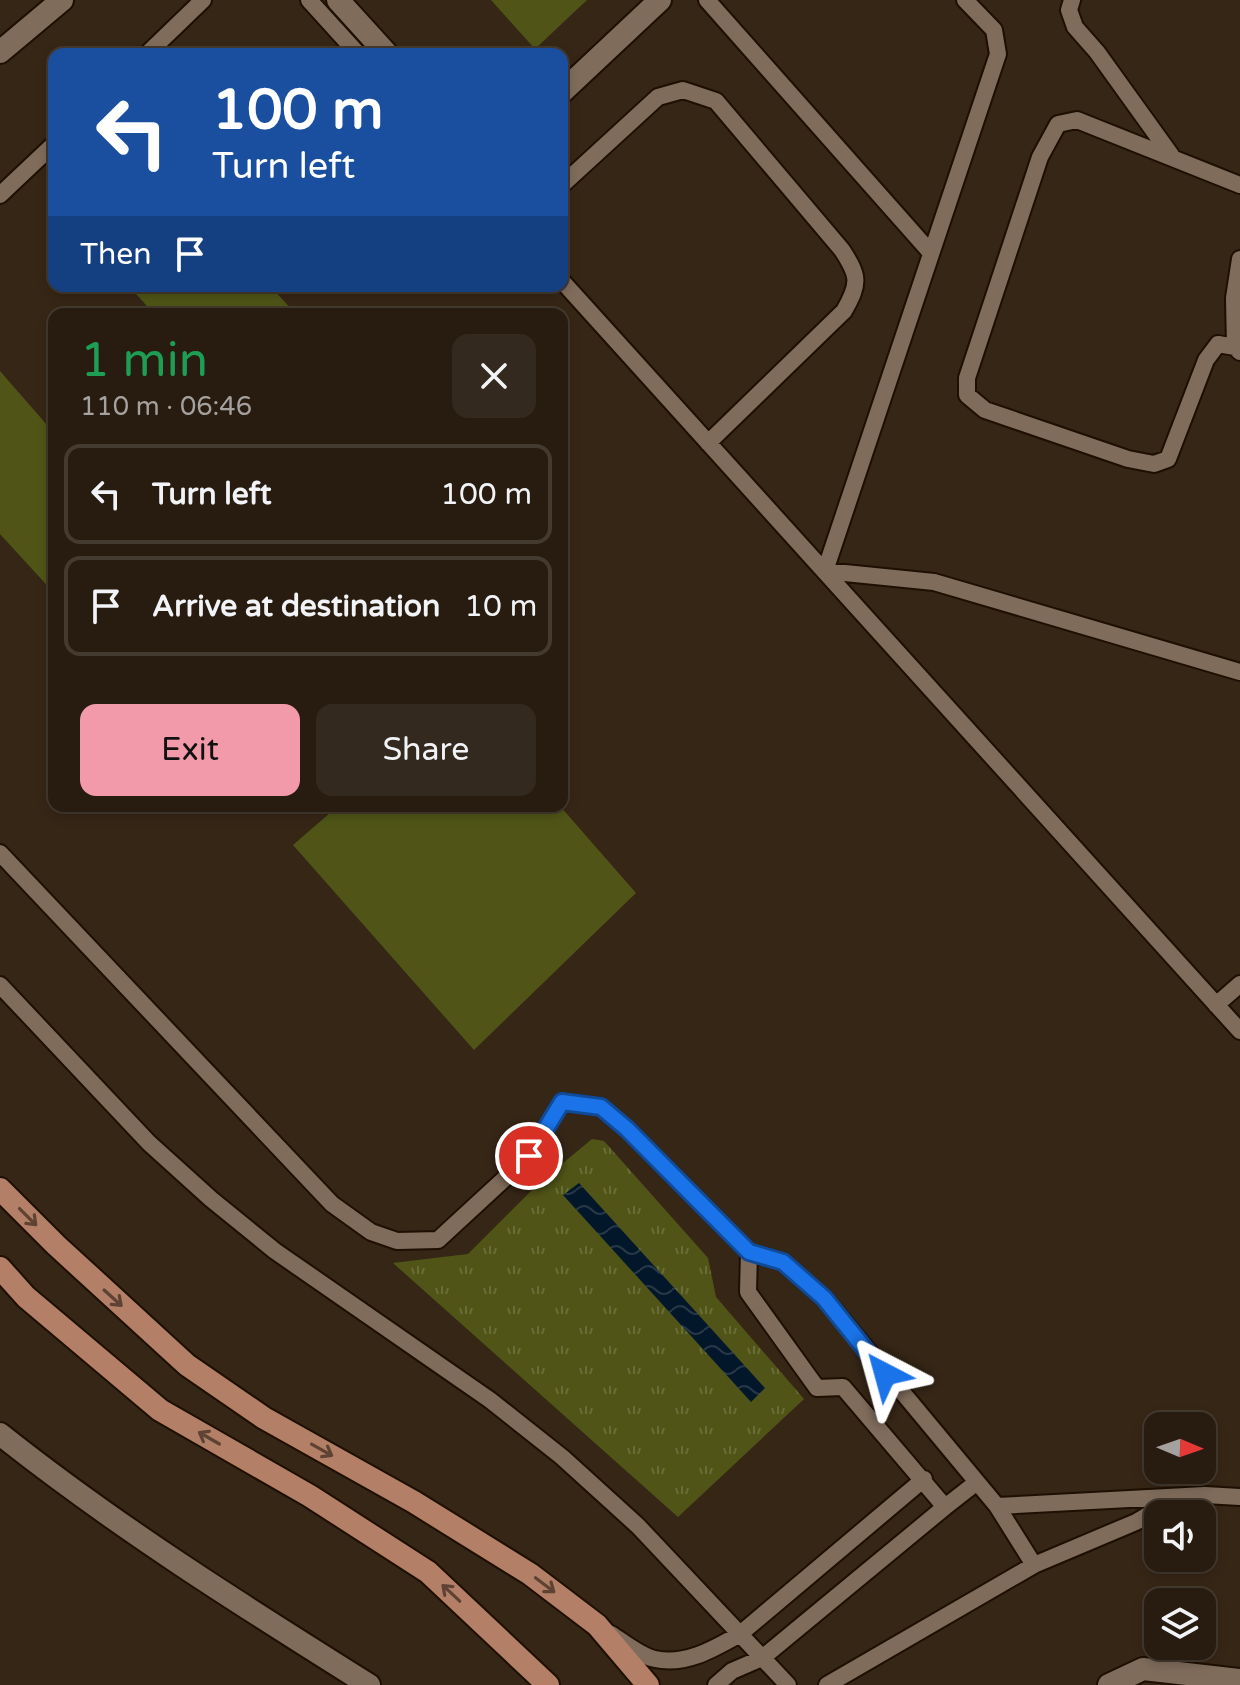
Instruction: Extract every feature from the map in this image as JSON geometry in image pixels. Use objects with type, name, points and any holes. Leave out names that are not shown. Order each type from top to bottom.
[{"type":"main road","points":[[0,1189],[187,1365],[264,1418],[414,1502],[530,1574],[597,1625],[648,1685]]},
{"type":"main road","points":[[0,1268],[26,1297],[160,1410],[310,1496],[428,1572],[548,1685]]},
{"type":"street","points":[[0,52],[62,0]]},
{"type":"street","points":[[338,0],[382,48]]},
{"type":"street","points":[[568,86],[660,0]]},
{"type":"street","points":[[0,1434],[68,1488],[179,1564],[369,1685]]},
{"type":"street","points":[[1109,1685],[1143,1669],[1240,1680]]},
{"type":"lane","points":[[153,48],[203,0]]},
{"type":"lane","points":[[309,0],[353,48]]},
{"type":"lane","points":[[707,0],[931,253]]},
{"type":"lane","points":[[825,571],[998,54],[994,30],[965,0]]},
{"type":"lane","points":[[1072,0],[1069,10],[1075,27],[1097,52],[1172,156]]},
{"type":"lane","points":[[568,180],[658,97],[683,90],[716,101],[842,250],[856,271],[856,291],[844,311],[708,443]]},
{"type":"lane","points":[[1240,185],[1077,120],[1058,124],[1035,172],[967,378],[967,395],[985,410],[1128,459],[1154,464],[1168,459],[1206,360],[1218,344],[1238,350],[1234,298],[1240,259]]},
{"type":"lane","points":[[0,195],[48,150]]},
{"type":"lane","points":[[568,288],[1240,1031]]},
{"type":"lane","points":[[825,571],[934,582],[1240,672]]},
{"type":"lane","points":[[0,853],[332,1204],[371,1232],[397,1241],[438,1240],[529,1156],[562,1102],[601,1107],[627,1129],[749,1252],[783,1262],[824,1298],[997,1506],[1034,1565]]},
{"type":"lane","points":[[1216,1005],[1240,984]]},
{"type":"lane","points":[[0,985],[149,1143],[211,1199],[275,1251],[490,1400],[562,1457],[638,1526],[788,1685]]},
{"type":"lane","points":[[749,1252],[748,1292],[817,1388],[843,1387],[945,1507]]},
{"type":"lane","points":[[597,1625],[654,1659],[677,1660],[708,1652],[740,1634],[924,1479]]},
{"type":"lane","points":[[716,1685],[732,1671],[762,1658],[977,1482]]},
{"type":"lane","points":[[997,1506],[1205,1495],[1240,1497]]},
{"type":"lane","points":[[827,1685],[1034,1565],[1136,1522],[1179,1496]]},
{"type":"green space","points":[[491,0],[587,0],[536,48]]},
{"type":"green space","points":[[134,292],[276,292],[290,308],[149,308]]},
{"type":"green space","points":[[0,371],[48,426],[48,586],[0,534]]},
{"type":"green space","points":[[331,812],[565,812],[636,893],[474,1050],[293,845]]},
{"type":"green space","points":[[592,1139],[604,1141],[708,1258],[716,1297],[804,1399],[678,1517],[393,1263],[468,1254],[539,1183]]},
{"type":"water","points":[[579,1183],[765,1388],[751,1402],[563,1195]]},
{"type":"route","points":[[529,1156],[562,1102],[601,1107],[627,1129],[749,1252],[783,1262],[824,1298],[885,1374]]}]
